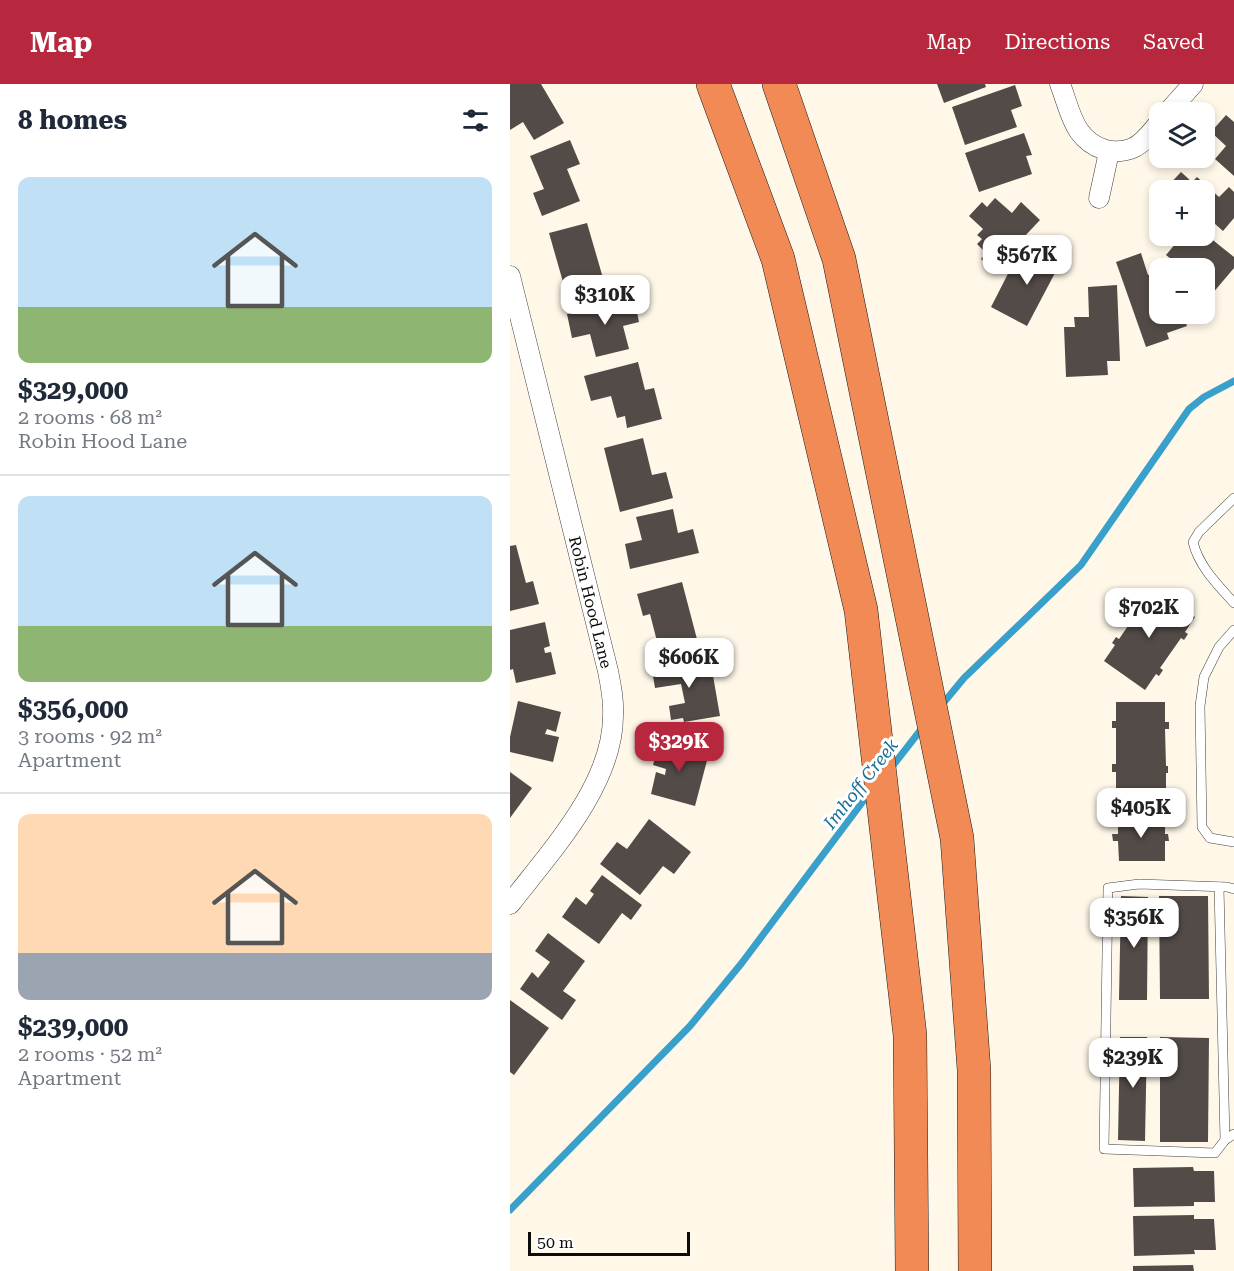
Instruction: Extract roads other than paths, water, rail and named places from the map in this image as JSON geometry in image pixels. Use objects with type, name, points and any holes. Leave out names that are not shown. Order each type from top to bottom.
[{"type":"highway","points":[[713,84],[778,259],[861,610],[910,1035],[912,1271]]},
{"type":"highway","points":[[779,84],[839,259],[957,838],[974,1070],[975,1271]]},
{"type":"street","points":[[1060,84],[1080,132],[1092,144],[1108,152],[1132,148],[1149,134]]},
{"type":"street","points":[[1177,102],[1193,84]]},
{"type":"street","points":[[1099,198],[1108,152]]},
{"type":"street","name":"Robin Hood Lane","points":[[510,276],[608,670],[614,717],[612,737],[600,776],[584,805],[510,904]]},
{"type":"lane","points":[[1234,498],[1199,532],[1193,542],[1196,556],[1234,603]]},
{"type":"lane","points":[[1234,630],[1219,646],[1204,677],[1200,706],[1202,827],[1210,838],[1234,842]]},
{"type":"lane","points":[[1234,889],[1139,884],[1108,888],[1104,1149],[1215,1153],[1225,1140],[1234,1134]]},
{"type":"lane","points":[[1219,887],[1225,1140]]},
{"type":"waterway","name":"Imhoff Creek","points":[[940,707],[964,678],[1081,565],[1189,409],[1204,397],[1234,381]]},
{"type":"waterway","name":"Imhoff Creek","points":[[891,768],[923,727]]},
{"type":"waterway","name":"Imhoff Creek","points":[[510,1210],[690,1026],[741,964],[870,792]]}]
